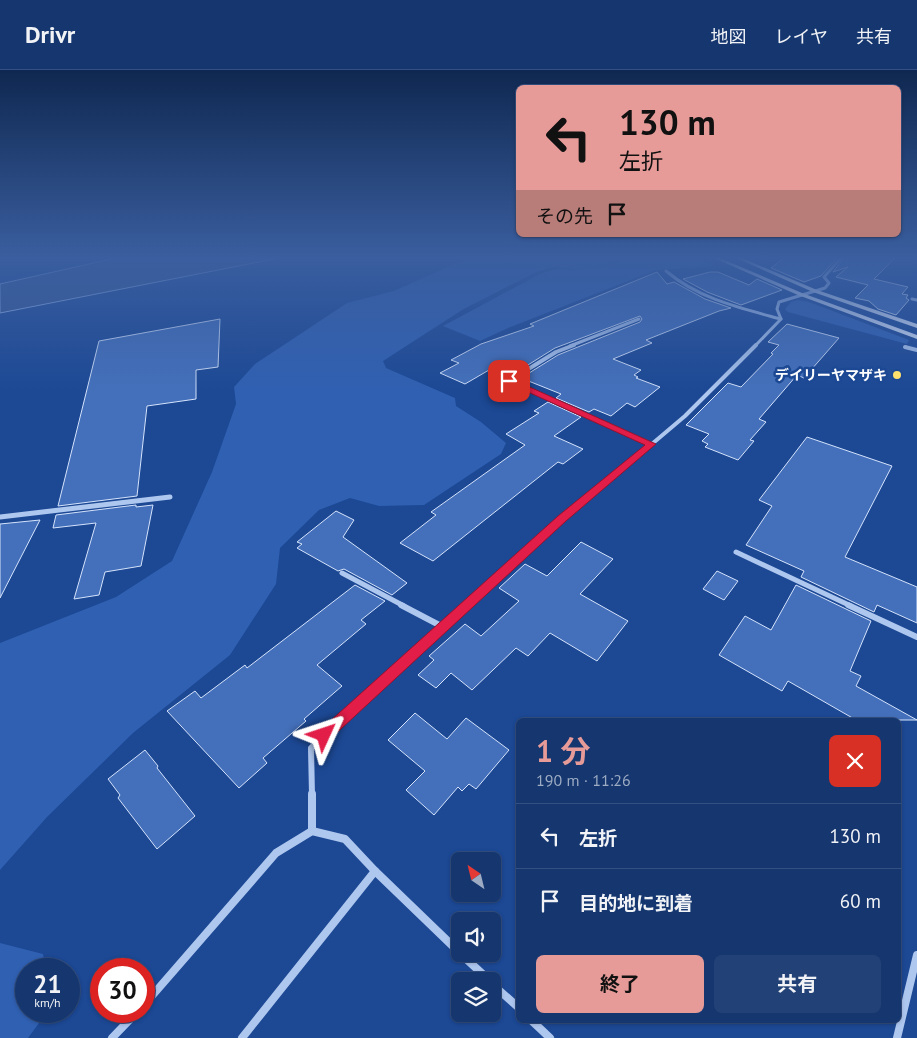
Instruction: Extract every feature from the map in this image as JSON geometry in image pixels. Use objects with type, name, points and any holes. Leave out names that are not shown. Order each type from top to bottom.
[{"type":"street","points":[[731,303],[781,319]]},
{"type":"street","points":[[779,303],[777,309],[781,319]]},
{"type":"street","points":[[825,303],[917,337]]},
{"type":"street","points":[[850,303],[917,326]]},
{"type":"street","points":[[639,319],[556,352],[509,381],[651,444]]},
{"type":"street","points":[[312,831],[311,748],[562,519],[685,416],[781,319]]},
{"type":"street","points":[[905,347],[917,350]]},
{"type":"street","points":[[0,517],[170,497]]},
{"type":"street","points":[[736,552],[917,637]]},
{"type":"street","points":[[342,573],[443,627]]},
{"type":"street","points":[[155,992],[276,853],[312,831],[345,839],[375,872],[451,944]]},
{"type":"street","points":[[242,1038],[375,872]]},
{"type":"street","points":[[901,1021],[917,955]]},
{"type":"street","points":[[470,962],[481,972]]},
{"type":"street","points":[[501,991],[516,1005]]},
{"type":"street","points":[[112,1038],[126,1023]]},
{"type":"street","points":[[534,1023],[550,1038]]},
{"type":"street","points":[[897,1038],[901,1023]]},
{"type":"shaded area","points":[[0,303],[50,303],[0,313]]},
{"type":"shaded area","points":[[347,303],[475,303],[383,361],[386,368],[455,398],[456,406],[481,422],[506,443],[501,454],[424,505],[379,506],[350,498],[319,510],[280,548],[276,584],[230,655],[133,733],[47,817],[0,870],[0,643],[116,597],[172,561],[212,472],[236,404],[234,387],[255,364]]},
{"type":"shaded area","points":[[486,303],[571,303],[480,341],[443,326]]},
{"type":"shaded area","points":[[790,303],[812,303],[909,340],[907,344],[788,312],[785,309]]},
{"type":"shaded area","points":[[0,943],[43,954],[44,958],[15,958],[15,1023],[39,1023],[28,1038],[0,1038]]},
{"type":"building","points":[[581,303],[717,303],[731,308],[646,340],[652,343],[613,359],[641,370],[634,375],[638,377],[636,378],[660,387],[635,407],[627,403],[611,416],[594,409],[589,412],[556,398],[561,394],[521,378],[558,355],[640,322],[642,319],[640,316],[555,348],[512,375],[507,373],[503,375],[489,370],[465,384],[440,373],[459,363],[451,360],[481,344],[534,326],[530,324]]},
{"type":"building","points":[[871,303],[906,303],[896,315],[878,309]]},
{"type":"building","points":[[220,319],[218,367],[196,370],[196,399],[147,406],[137,496],[58,506],[99,341]]},
{"type":"building","points":[[787,324],[839,338],[804,378],[797,375],[759,419],[766,422],[750,440],[754,441],[738,460],[705,447],[708,444],[702,441],[709,434],[686,425],[728,383],[741,387],[773,354],[771,353],[779,345],[768,342]]},
{"type":"building","points":[[548,402],[581,417],[554,436],[583,449],[563,464],[558,462],[433,561],[400,543],[436,515],[431,512],[525,445],[506,434],[539,413],[534,411]]},
{"type":"building","points":[[807,437],[892,466],[845,557],[917,587],[917,623],[877,605],[874,612],[801,577],[804,571],[746,545],[772,506],[759,500]]},
{"type":"building","points":[[136,505],[136,507],[153,505],[141,566],[105,572],[99,595],[74,599],[96,523],[53,528],[56,515]]},
{"type":"building","points":[[336,511],[354,520],[343,537],[407,583],[392,595],[344,569],[338,571],[297,548],[302,544],[297,542]]},
{"type":"building","points":[[40,520],[0,598],[0,524]]},
{"type":"building","points":[[581,542],[613,559],[580,594],[628,621],[597,661],[550,633],[528,656],[516,648],[472,690],[451,673],[436,688],[418,675],[434,660],[429,656],[465,624],[481,636],[519,601],[499,588],[525,564],[547,576]]},
{"type":"building","points":[[717,571],[738,581],[724,600],[703,589]]},
{"type":"building","points":[[355,585],[385,601],[361,620],[366,624],[317,665],[342,686],[304,719],[306,721],[263,758],[267,763],[239,788],[167,711],[195,691],[201,698],[245,665],[247,668]]},
{"type":"building","points":[[796,585],[871,621],[850,671],[861,676],[856,686],[917,720],[901,720],[901,718],[853,718],[788,681],[782,691],[719,655],[745,616],[771,630]]},
{"type":"building","points":[[415,713],[447,739],[466,718],[509,750],[476,789],[469,784],[462,791],[458,787],[434,815],[406,790],[425,771],[388,740]]},
{"type":"building","points":[[145,750],[195,816],[157,849],[118,798],[120,795],[108,779]]},
{"type":"place","name":"デイリーヤマザキ","points":[[897,375]]},
{"type":"route","points":[[324,735],[562,519],[651,444],[509,381]]}]
